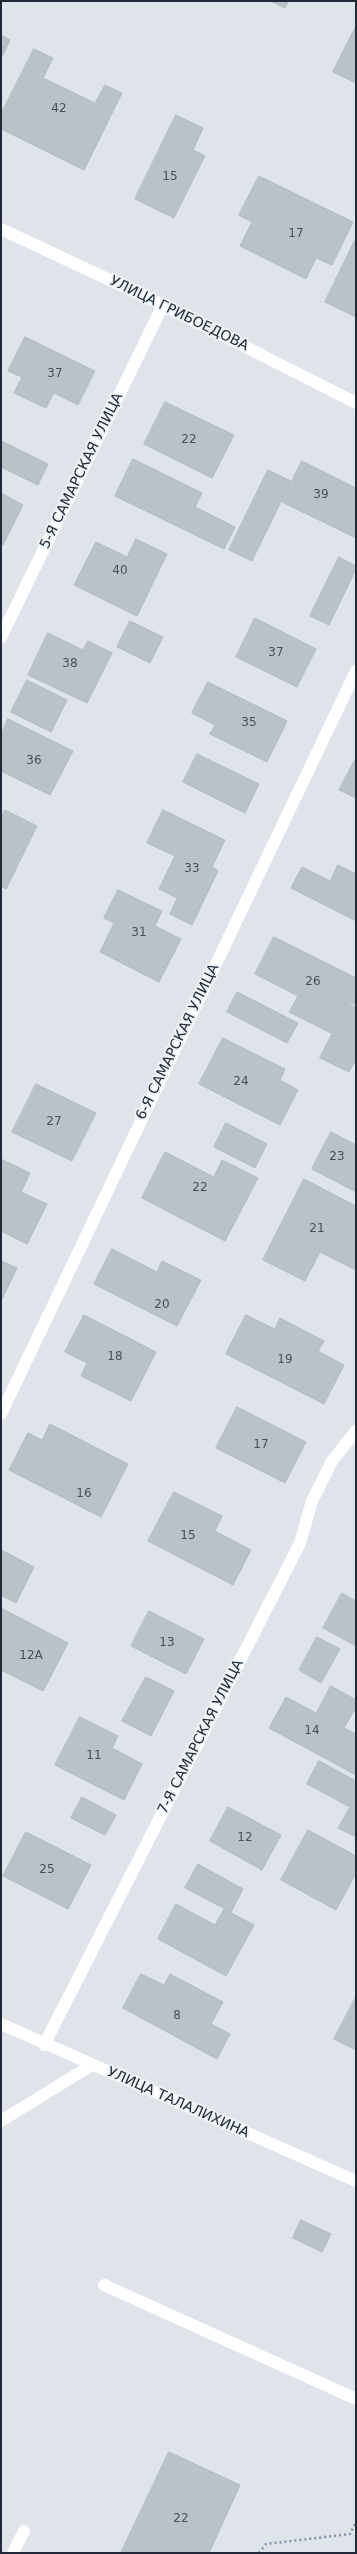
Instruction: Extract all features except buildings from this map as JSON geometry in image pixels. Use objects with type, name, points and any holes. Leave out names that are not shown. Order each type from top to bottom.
[{"type":"street","name":"УЛИЦА ГРИБОЕДОВА","points":[[1,229],[163,305],[356,403]]},
{"type":"street","name":"5-Я САМАРСКАЯ УЛИЦА","points":[[1,637],[163,305]]},
{"type":"street","name":"6-Я САМАРСКАЯ УЛИЦА","points":[[1,1414],[356,671]]},
{"type":"street","name":"7-Я САМАРСКАЯ УЛИЦА","points":[[44,2045],[300,1543],[312,1501],[332,1461],[356,1431]]},
{"type":"street","name":"УЛИЦА ТАЛАЛИХИНА","points":[[1,2024],[44,2045],[356,2181]]},
{"type":"street","points":[[1,2121],[92,2065]]},
{"type":"street","points":[[104,2285],[356,2399]]},
{"type":"street","points":[[13,2553],[24,2531]]},
{"type":"path","points":[[258,2553],[266,2544],[350,2534],[356,2522]]}]
